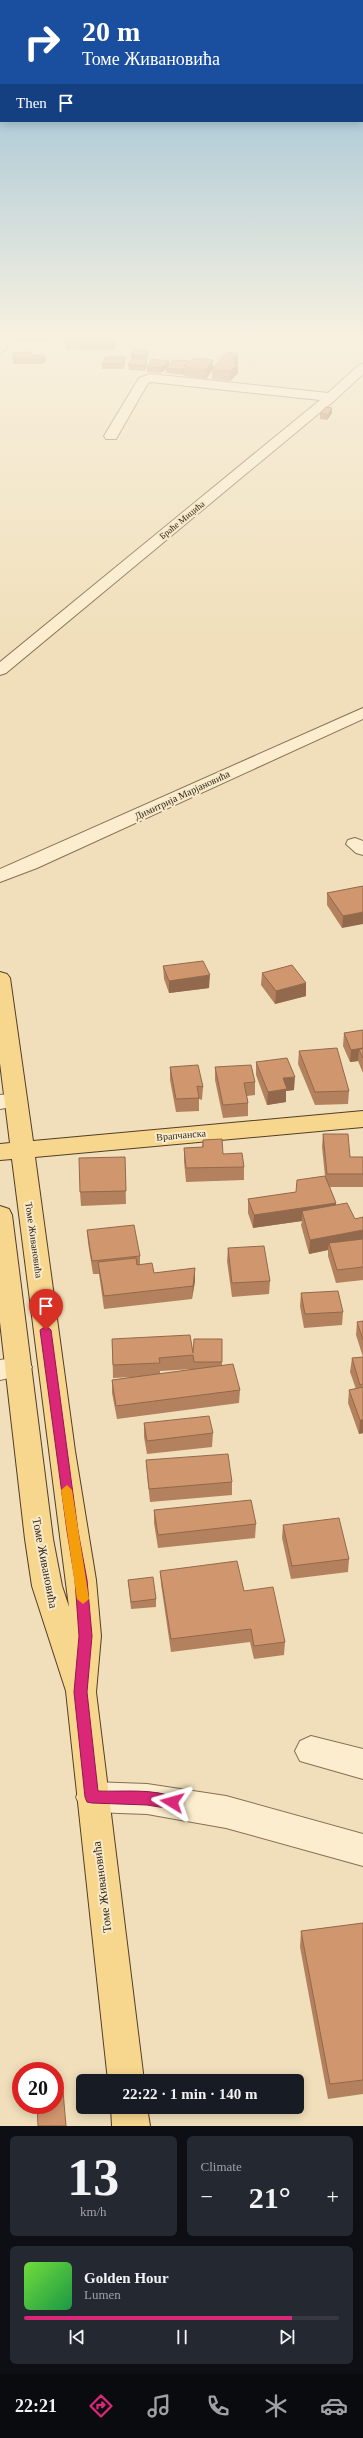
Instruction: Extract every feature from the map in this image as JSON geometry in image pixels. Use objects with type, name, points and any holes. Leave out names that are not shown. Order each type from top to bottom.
[{"type":"main road","name":"Томе Живановића","points":[[0,978],[11,1151],[81,1580],[86,1636],[81,1692],[125,2074]]},
{"type":"main road","name":"Врапчанска","points":[[11,1151],[363,1119]]},
{"type":"main road","name":"Томе Живановића","points":[[0,1215],[9,1368],[47,1586],[81,1692]]},
{"type":"main road","points":[[130,2114],[131,2126]]},
{"type":"street","name":"Браће Мицића","points":[[0,670],[282,437]]},
{"type":"street","name":"Димитрија Марјановића","points":[[0,876],[30,864],[363,713]]},
{"type":"street","points":[[311,1751],[363,1764]]},
{"type":"street","points":[[92,1797],[147,1799],[226,1812],[363,1850]]},
{"type":"building","points":[[363,886],[363,912],[343,916],[327,893]]},
{"type":"building","points":[[203,961],[210,975],[169,981],[163,966]]},
{"type":"building","points":[[292,965],[306,983],[276,991],[262,973]]},
{"type":"building","points":[[363,1030],[363,1048],[351,1050],[344,1033]]},
{"type":"building","points":[[337,1048],[349,1091],[315,1092],[299,1051]]},
{"type":"building","points":[[363,1048],[363,1058],[359,1050]]},
{"type":"building","points":[[287,1058],[295,1077],[283,1078],[287,1089],[268,1092],[256,1062]]},
{"type":"building","points":[[198,1065],[203,1087],[197,1086],[199,1098],[176,1099],[170,1067]]},
{"type":"building","points":[[251,1065],[255,1082],[244,1083],[248,1103],[223,1105],[215,1067]]},
{"type":"building","points":[[323,1134],[348,1134],[350,1157],[363,1157],[363,1174],[327,1174]]},
{"type":"building","points":[[222,1139],[223,1154],[242,1153],[244,1167],[186,1168],[184,1148],[203,1147],[203,1140]]},
{"type":"building","points":[[125,1157],[126,1191],[80,1192],[79,1158]]},
{"type":"building","points":[[325,1176],[336,1203],[254,1215],[248,1199],[296,1192],[297,1180]]},
{"type":"building","points":[[347,1203],[355,1219],[363,1217],[363,1230],[310,1240],[302,1211]]},
{"type":"building","points":[[134,1225],[140,1256],[92,1261],[87,1230]]},
{"type":"building","points":[[363,1239],[363,1267],[337,1270],[329,1243]]},
{"type":"building","points":[[264,1246],[270,1281],[232,1283],[228,1248]]},
{"type":"building","points":[[136,1258],[137,1265],[152,1263],[154,1273],[195,1268],[193,1286],[104,1296],[98,1262]]},
{"type":"building","points":[[338,1291],[343,1312],[305,1314],[301,1293]]},
{"type":"building","points":[[363,1321],[363,1340],[357,1322]]},
{"type":"building","points":[[190,1335],[193,1353],[194,1339],[222,1339],[222,1362],[194,1362],[193,1355],[159,1358],[160,1363],[113,1365],[112,1339]]},
{"type":"building","points":[[363,1357],[363,1384],[360,1385],[352,1358]]},
{"type":"building","points":[[233,1364],[240,1390],[116,1406],[112,1380]]},
{"type":"building","points":[[363,1387],[363,1420],[360,1420],[349,1390]]},
{"type":"building","points":[[209,1416],[213,1433],[147,1441],[144,1423]]},
{"type":"building","points":[[228,1454],[232,1482],[149,1489],[146,1460]]},
{"type":"building","points":[[251,1500],[256,1524],[158,1535],[154,1510]]},
{"type":"building","points":[[339,1518],[349,1559],[292,1566],[283,1525]]},
{"type":"building","points":[[237,1561],[244,1591],[273,1587],[285,1642],[254,1646],[251,1629],[171,1639],[160,1571]]},
{"type":"building","points":[[153,1577],[156,1599],[131,1602],[128,1580]]},
{"type":"building","points":[[363,1923],[363,2080],[330,2084],[301,1931]]},
{"type":"building","points":[[64,2103],[66,2126],[38,2126],[37,2114],[64,2114]]},
{"type":"slow traffic","points":[[67,1490],[83,1599]]},
{"type":"route","points":[[46,1330],[72,1531],[81,1580],[86,1636],[81,1692],[92,1797],[147,1799],[172,1802]]}]
